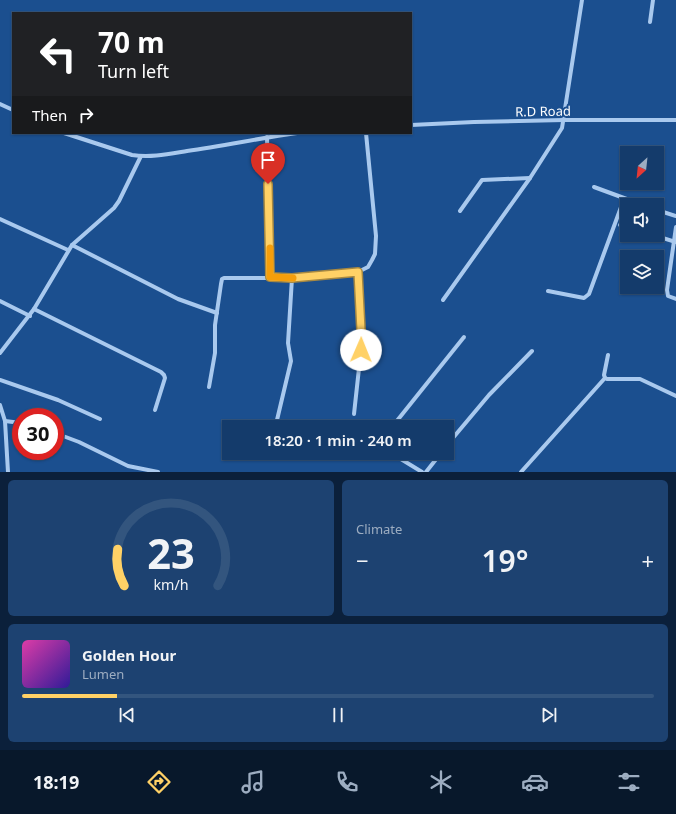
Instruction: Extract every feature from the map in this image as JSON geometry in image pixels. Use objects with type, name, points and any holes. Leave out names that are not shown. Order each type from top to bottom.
[{"type":"street","points":[[443,300],[530,178],[562,128],[582,0]]},
{"type":"street","points":[[650,22],[652,0]]},
{"type":"street","points":[[0,104],[12,110]]},
{"type":"street","name":"R.D Road","points":[[412,125],[564,120],[676,120]]},
{"type":"street","points":[[67,134],[132,155],[140,156],[218,147],[290,134]]},
{"type":"street","points":[[209,387],[215,353],[217,313],[222,279],[270,277],[292,278],[358,272],[368,268],[375,254],[376,236],[366,134]]},
{"type":"street","points":[[267,137],[270,277]]},
{"type":"street","points":[[0,353],[30,316],[68,250],[119,202],[140,156]]},
{"type":"street","points":[[460,211],[482,180],[530,178]]},
{"type":"street","points":[[594,187],[622,198]]},
{"type":"street","points":[[548,291],[584,298],[589,294],[620,210]]},
{"type":"street","points":[[664,212],[676,216]]},
{"type":"street","points":[[0,220],[68,250]]},
{"type":"street","points":[[676,227],[666,290],[668,296],[676,299]]},
{"type":"street","points":[[664,238],[676,242]]},
{"type":"street","points":[[72,245],[178,299],[217,313]]},
{"type":"street","points":[[354,414],[361,350],[358,272]]},
{"type":"street","points":[[277,420],[291,362],[288,343],[292,278]]},
{"type":"street","points":[[0,301],[30,316]]},
{"type":"street","points":[[34,309],[164,375],[165,378],[155,410]]},
{"type":"street","points":[[398,420],[464,337]]},
{"type":"street","points":[[454,437],[489,395],[532,350]]},
{"type":"street","points":[[521,472],[605,378],[604,375],[608,355]]},
{"type":"street","points":[[605,378],[640,379],[676,396]]},
{"type":"street","points":[[0,380],[58,400],[100,419]]},
{"type":"street","points":[[0,405],[4,421],[8,472]]},
{"type":"street","points":[[4,421],[12,422]]},
{"type":"street","points":[[64,436],[128,466],[158,472]]},
{"type":"street","points":[[402,460],[422,472]]},
{"type":"street","points":[[426,472],[435,460]]},
{"type":"slow traffic","points":[[270,248],[270,277],[293,278]]},
{"type":"route","points":[[268,184],[270,277],[292,278],[358,272],[361,350]]}]
